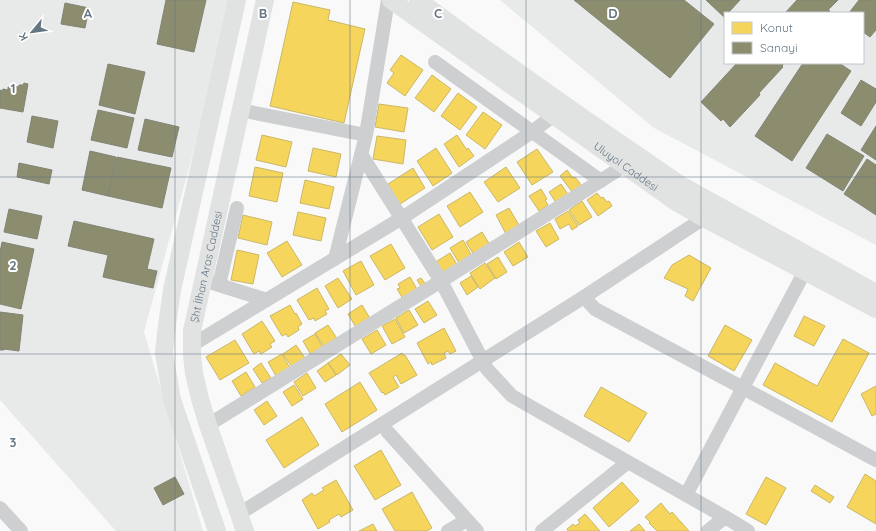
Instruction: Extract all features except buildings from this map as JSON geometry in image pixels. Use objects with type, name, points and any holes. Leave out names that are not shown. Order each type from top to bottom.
[{"type":"main road","points":[[218,531],[172,400],[164,352],[172,290],[237,0]]},
{"type":"main road","name":"Şht İlhan Aras Caddesi","points":[[245,531],[200,399],[194,373],[192,331],[211,283],[240,110],[265,0]]},
{"type":"main road","name":"Uluyol Caddesi","points":[[391,0],[554,115],[632,161],[679,184],[876,293]]},
{"type":"main road","name":"Uluyol Caddesi","points":[[418,0],[492,54],[632,161],[676,202],[876,309]]},
{"type":"street","points":[[335,259],[366,135],[388,0]]},
{"type":"street","points":[[435,62],[601,181]]},
{"type":"street","points":[[240,110],[366,135]]},
{"type":"street","points":[[192,345],[402,218],[532,132],[554,115]]},
{"type":"street","points":[[361,154],[441,281],[487,369],[512,396],[748,531]]},
{"type":"street","points":[[208,425],[632,161]]},
{"type":"street","points":[[237,208],[211,283],[267,300]]},
{"type":"street","points":[[239,514],[584,297],[704,218]]},
{"type":"street","points":[[686,495],[805,271]]},
{"type":"street","points":[[584,297],[595,309],[876,460]]},
{"type":"street","points":[[387,431],[477,531]]},
{"type":"street","points":[[542,531],[628,462]]},
{"type":"street","points":[[0,508],[21,531]]},
{"type":"street","points":[[708,531],[725,517]]},
{"type":"street","points":[[448,531],[467,520]]},
{"type":"shaded area","points":[[0,0],[235,0],[144,332],[203,531],[116,531],[0,400]]},
{"type":"shaded area","points":[[500,0],[876,0],[876,245],[654,128]]}]
